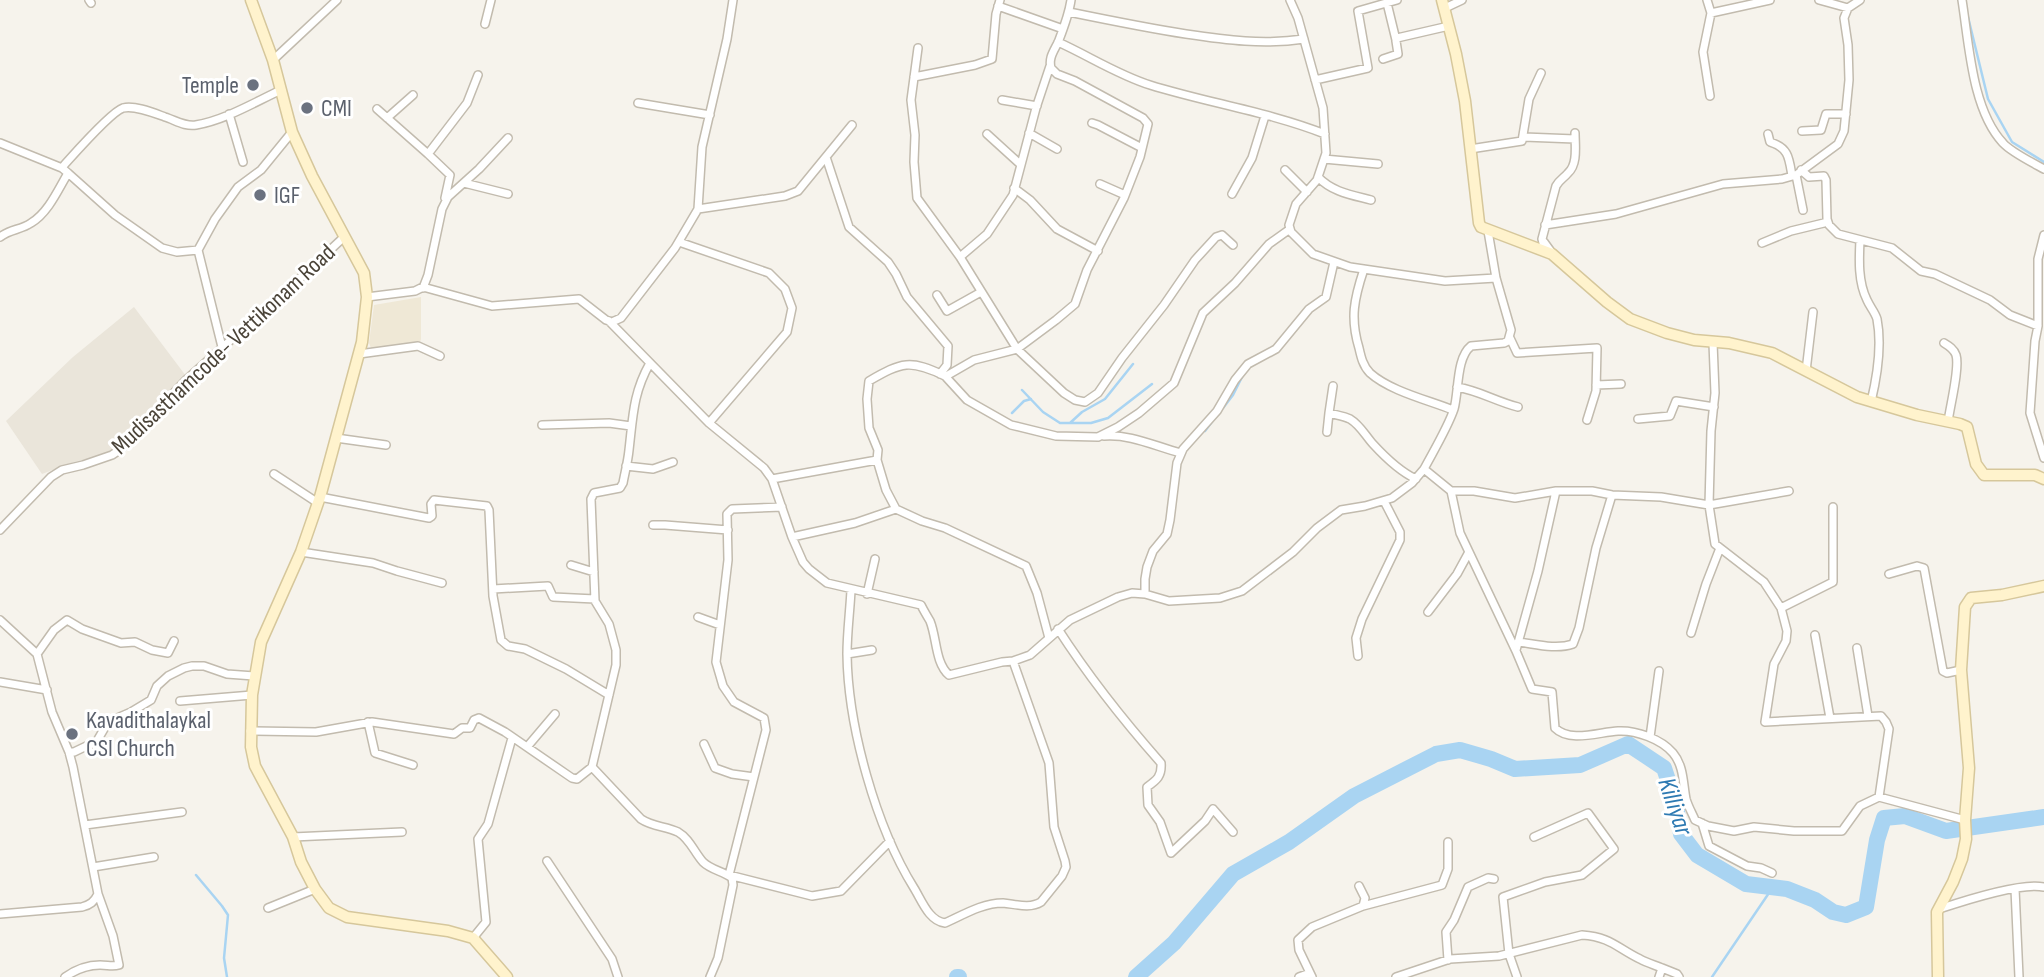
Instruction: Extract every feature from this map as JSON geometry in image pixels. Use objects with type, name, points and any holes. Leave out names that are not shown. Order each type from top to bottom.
[{"type":"street","points":[[251,0],[274,60],[292,132],[364,274],[367,297],[359,355],[319,500],[301,552],[261,642],[254,676],[250,731],[255,766],[293,837],[301,862],[328,908],[347,917],[448,931],[473,938],[507,977]]},
{"type":"street","points":[[274,60],[337,0]]},
{"type":"street","points":[[485,24],[491,0]]},
{"type":"street","points":[[609,321],[617,320],[625,313],[679,242],[698,209],[702,147],[727,39],[733,0]]},
{"type":"street","points":[[960,257],[987,234],[1013,195],[1029,133],[1051,66],[1050,58],[1063,29],[1071,0]]},
{"type":"street","points":[[1290,0],[1298,18],[1322,108],[1326,153],[1318,177],[1296,204],[1290,229],[1313,254],[1334,262],[1445,281],[1496,278]]},
{"type":"street","points":[[1315,80],[1368,68],[1358,11],[1397,0]]},
{"type":"street","points":[[1462,0],[1443,4],[1465,101],[1479,223],[1489,231],[1552,254]]},
{"type":"street","points":[[1707,0],[1712,13],[1703,52],[1710,96]]},
{"type":"street","points":[[1712,13],[1770,0]]},
{"type":"street","points":[[1819,0],[1848,8]]},
{"type":"street","points":[[1545,225],[1616,214],[1723,184],[1782,179],[1796,174],[1838,144],[1844,131],[1849,80],[1849,45],[1844,18],[1848,8],[1860,0]]},
{"type":"street","points":[[1962,0],[1977,93],[1983,111],[2004,144],[2044,169]]},
{"type":"street","points":[[914,77],[992,59],[999,3],[1063,29]]},
{"type":"street","points":[[1383,59],[1398,54],[1387,3]]},
{"type":"street","points":[[1069,12],[1249,43],[1304,39]]},
{"type":"street","points":[[1396,40],[1449,26]]},
{"type":"street","points":[[1058,42],[1147,84],[1294,122],[1325,134]]},
{"type":"street","points":[[918,48],[911,100],[917,198],[960,257],[1017,349],[1075,400],[1085,402],[1098,393],[1195,260],[1216,237],[1222,235],[1233,245]]},
{"type":"street","points":[[942,375],[974,360],[1017,349],[1075,304],[1087,270],[1125,195],[1142,148],[1148,127],[1146,120],[1096,91],[1057,74],[1051,66]]},
{"type":"street","points":[[1471,149],[1522,141],[1529,101],[1542,74]]},
{"type":"street","points":[[428,154],[467,103],[478,75]]},
{"type":"street","points":[[0,237],[8,230],[27,226],[42,216],[79,148],[121,109],[130,107],[194,126],[229,114],[281,90]]},
{"type":"street","points":[[387,118],[414,95]]},
{"type":"street","points":[[1002,100],[1037,106]]},
{"type":"street","points":[[638,103],[709,115]]},
{"type":"street","points":[[377,109],[450,175],[423,288]]},
{"type":"street","points":[[229,114],[243,162]]},
{"type":"street","points":[[1802,131],[1821,130],[1826,114],[1846,114]]},
{"type":"street","points":[[1232,194],[1252,158],[1265,116]]},
{"type":"street","points":[[1092,123],[1142,148]]},
{"type":"street","points":[[698,209],[798,191],[852,125]]},
{"type":"street","points":[[222,347],[198,250],[215,219],[238,187],[261,170],[292,132]]},
{"type":"street","points":[[1029,133],[1057,149]]},
{"type":"street","points":[[987,134],[1020,164]]},
{"type":"street","points":[[1768,134],[1770,142],[1782,146],[1789,158],[1796,174],[1803,209]]},
{"type":"street","points":[[1524,137],[1575,136],[1575,162],[1569,173],[1558,183],[1545,225],[1543,243],[1552,254],[1630,319],[1694,340],[1729,343],[1772,353],[1857,397],[1960,424],[1967,427],[1976,464],[1984,475],[2035,475],[2044,479]]},
{"type":"street","points":[[443,206],[448,197],[508,138]]},
{"type":"street","points":[[0,143],[65,171],[115,215],[162,248],[177,252],[198,250]]},
{"type":"street","points":[[825,158],[849,227],[888,262],[907,297],[948,346],[947,365],[942,375]]},
{"type":"street","points":[[1324,159],[1378,163]]},
{"type":"street","points":[[1284,170],[1307,192]]},
{"type":"street","points":[[1796,174],[1824,176],[1828,222],[1838,234],[1892,248],[1922,271],[1935,274],[1990,300],[2010,315],[2038,326]]},
{"type":"street","points":[[1318,177],[1337,191],[1371,200]]},
{"type":"street","points":[[464,183],[508,194]]},
{"type":"street","points":[[1100,184],[1125,195]]},
{"type":"street","points":[[1014,188],[1030,200],[1056,229],[1098,251]]},
{"type":"street","points":[[1762,243],[1791,231],[1828,222]]},
{"type":"street","points":[[1098,437],[1139,413],[1174,383],[1203,313],[1235,283],[1269,244],[1290,229]]},
{"type":"street","points":[[367,297],[423,288],[492,306],[579,299],[609,321],[709,422],[764,468],[772,479],[792,537],[809,569],[827,583],[921,606],[930,622],[939,657],[949,676],[1030,655],[1058,629],[1081,614],[1118,597],[1132,593],[1145,594],[1169,601],[1220,598],[1242,591],[1293,552],[1317,528],[1341,510],[1392,498],[1416,479],[1424,470],[1454,410],[1467,349],[1471,346],[1504,343],[1510,337],[1511,330],[1496,278],[1489,231]]},
{"type":"street","points":[[2044,236],[2038,259],[2038,326],[2030,413],[2044,458]]},
{"type":"street","name":"Mudisasthamcode- Vettikonam Road","points":[[0,530],[51,477],[62,470],[83,465],[121,449],[186,380],[344,237]]},
{"type":"street","points":[[1860,240],[1859,268],[1868,302],[1877,318],[1878,332],[1871,402]]},
{"type":"street","points":[[679,242],[769,273],[785,289],[792,308],[787,332],[709,422]]},
{"type":"street","points":[[1145,594],[1147,566],[1153,551],[1167,534],[1177,463],[1185,445],[1217,411],[1234,380],[1248,364],[1276,349],[1309,309],[1326,297],[1334,262]]},
{"type":"street","points":[[1364,269],[1354,304],[1353,321],[1367,371],[1384,383],[1454,410]]},
{"type":"street","points":[[937,295],[947,311],[981,292]]},
{"type":"street","points":[[1806,371],[1813,312]]},
{"type":"street","points":[[1510,337],[1517,353],[1597,348],[1596,385],[1587,420]]},
{"type":"street","points":[[1713,343],[1715,393],[1709,505],[1715,544],[1765,582],[1781,608],[1787,631],[1786,640],[1774,664],[1765,722],[1881,716],[1889,729],[1879,797]]},
{"type":"street","points":[[1944,343],[1952,348],[1956,355],[1948,422]]},
{"type":"street","points":[[359,355],[418,346],[440,356]]},
{"type":"street","points":[[250,731],[316,732],[368,722],[454,734],[461,729],[470,728],[474,720],[479,718],[572,778],[577,779],[592,767],[616,665],[616,650],[608,624],[595,599],[591,499],[594,493],[620,488],[626,466],[637,389],[650,363]]},
{"type":"street","points":[[1049,638],[1037,593],[1026,566],[945,528],[896,509],[886,490],[877,460],[878,450],[869,428],[869,381],[898,365],[922,366],[942,375],[967,400],[1011,425],[1056,436],[1131,437],[1181,453]]},
{"type":"street","points":[[1596,385],[1621,384]]},
{"type":"street","points":[[1327,432],[1333,386]]},
{"type":"street","points":[[1457,387],[1477,391],[1496,402],[1518,407]]},
{"type":"street","points":[[1638,419],[1670,416],[1676,401],[1714,407]]},
{"type":"street","points":[[1329,413],[1349,419],[1406,474],[1416,479]]},
{"type":"street","points":[[542,425],[609,423],[631,426]]},
{"type":"street","points":[[336,438],[386,445]]},
{"type":"street","points":[[772,479],[877,460]]},
{"type":"street","points":[[626,466],[653,469],[673,462]]},
{"type":"street","points":[[1424,470],[1451,491],[1474,491],[1515,498],[1556,491],[1591,491],[1612,495],[1661,497],[1709,505],[1789,491]]},
{"type":"street","points":[[274,474],[319,500],[429,518],[432,516],[431,504],[434,500],[487,506],[493,589],[501,640],[505,645],[525,649],[566,669],[609,695]]},
{"type":"street","points":[[1451,491],[1460,533],[1532,689],[1552,692],[1553,722],[1560,734],[1585,735],[1621,730],[1654,738],[1674,754],[1684,776],[1687,800],[1695,820],[1734,831],[1754,827],[1794,831],[1842,831],[1860,806],[1879,797],[1965,820]]},
{"type":"street","points":[[1516,651],[1556,491]]},
{"type":"street","points":[[1518,642],[1566,647],[1573,644],[1612,495]]},
{"type":"street","points":[[1358,656],[1356,638],[1362,619],[1400,540],[1400,533],[1384,501]]},
{"type":"street","points":[[729,875],[766,730],[764,718],[734,702],[723,686],[716,662],[728,560],[727,514],[730,510],[782,507]]},
{"type":"street","points":[[1781,608],[1833,582],[1833,507]]},
{"type":"street","points":[[792,537],[855,523],[896,509]]},
{"type":"street","points":[[653,526],[728,530]]},
{"type":"street","points":[[1691,633],[1720,548]]},
{"type":"street","points":[[301,552],[373,563],[442,583]]},
{"type":"street","points":[[1428,612],[1457,574],[1469,552]]},
{"type":"street","points":[[867,594],[875,559]]},
{"type":"street","points":[[571,565],[594,572]]},
{"type":"street","points":[[1889,575],[1917,566],[1924,568],[1944,672],[1961,670]]},
{"type":"street","points":[[493,589],[548,586],[553,597],[595,599]]},
{"type":"street","points":[[1938,977],[1938,909],[1957,870],[1966,839],[1969,768],[1961,670],[1965,607],[1971,598],[2044,586]]},
{"type":"street","points":[[851,590],[847,654],[852,716],[874,799],[902,869],[932,917],[941,923],[987,905],[1036,905],[1062,876],[1066,867],[1054,827],[1049,763],[1013,661]]},
{"type":"street","points":[[698,617],[720,625]]},
{"type":"street","points":[[0,620],[37,654],[52,712],[69,752],[98,894],[113,936],[119,965],[96,965],[76,970],[65,977]]},
{"type":"street","points":[[37,654],[54,630],[67,620],[100,636],[121,643],[135,642],[152,650],[168,653],[174,641]]},
{"type":"street","points":[[1058,629],[1104,696],[1161,763],[1157,780],[1147,787],[1147,796],[1171,853],[1205,821],[1213,809],[1233,832]]},
{"type":"street","points":[[1815,635],[1830,718]]},
{"type":"street","points":[[1857,648],[1868,716]]},
{"type":"street","points":[[847,654],[872,650]]},
{"type":"street","points":[[69,752],[97,741],[108,722],[151,700],[157,687],[168,676],[184,668],[204,666],[227,674],[254,676]]},
{"type":"street","points":[[1650,737],[1659,671]]},
{"type":"street","points":[[0,682],[47,690]]},
{"type":"street","points":[[180,701],[252,695]]},
{"type":"street","points":[[527,747],[555,715]]},
{"type":"street","points":[[368,722],[375,753],[413,765]]},
{"type":"street","points":[[473,938],[485,922],[478,839],[488,824],[512,738]]},
{"type":"street","points":[[704,744],[715,768],[732,774],[754,776]]},
{"type":"street","points":[[592,767],[641,819],[681,834],[703,861],[715,870],[812,896],[841,891],[890,841]]},
{"type":"street","points":[[85,825],[182,812]]},
{"type":"street","points":[[1517,977],[1509,954],[1503,897],[1545,882],[1582,875],[1614,849],[1588,813],[1534,837]]},
{"type":"street","points":[[1702,823],[1709,846],[1747,866],[1772,873]]},
{"type":"street","points":[[293,837],[402,832]]},
{"type":"street","points":[[1298,977],[1311,975],[1299,950],[1298,939],[1312,927],[1363,906],[1441,885],[1448,869],[1448,842]]},
{"type":"street","points":[[93,867],[154,857]]},
{"type":"street","points":[[547,861],[610,957],[618,977]]},
{"type":"street","points":[[709,977],[718,958],[727,916],[733,884],[729,875]]},
{"type":"street","points":[[1448,960],[1447,932],[1468,887],[1488,878],[1494,879]]},
{"type":"street","points":[[1938,909],[2015,889],[2037,885],[2044,887]]},
{"type":"street","points":[[1359,886],[1365,898],[1363,906]]},
{"type":"street","points":[[268,908],[315,889]]},
{"type":"street","points":[[2015,889],[2019,977]]},
{"type":"street","points":[[0,914],[89,905],[98,894]]},
{"type":"street","points":[[1396,977],[1448,960],[1499,956],[1582,935],[1595,936],[1618,945],[1638,958],[1679,977]]},
{"type":"street","points":[[1658,977],[1662,968]]},
{"type":"shaded area","points":[[421,297],[421,339],[417,351],[392,353],[371,348],[369,343],[374,305]]},
{"type":"shaded area","points":[[134,307],[186,376],[118,447],[99,456],[42,474],[6,421],[73,357]]},
{"type":"waterway","points":[[1968,17],[1988,99],[2012,142],[2044,162]]},
{"type":"waterway","points":[[1070,423],[1082,412],[1105,399],[1133,364]]},
{"type":"waterway","points":[[1223,408],[1243,375]]},
{"type":"waterway","points":[[1022,390],[1043,412],[1060,423],[1091,423],[1108,418],[1152,384]]},
{"type":"waterway","points":[[1012,413],[1024,401],[1031,399]]},
{"type":"waterway","points":[[1205,431],[1214,419]]},
{"type":"waterway","name":"Killiyar","points":[[1136,977],[1174,943],[1233,874],[1289,842],[1354,796],[1436,754],[1460,750],[1515,769],[1580,765],[1628,744],[1664,768],[1675,801],[1681,834],[1697,855],[1746,884],[1787,889],[1815,900],[1833,912],[1846,915],[1866,907],[1877,840],[1884,818],[1905,816],[1946,831],[2044,817]]},
{"type":"waterway","points":[[196,875],[228,915],[224,958],[227,977]]},
{"type":"waterway","points":[[1712,977],[1773,887]]},
{"type":"place","name":"Temple","points":[[253,85]]},
{"type":"place","name":"CMI","points":[[307,108]]},
{"type":"place","name":"IGF","points":[[260,195]]},
{"type":"place","name":"Kavadithalaykal CSI Church","points":[[72,734]]}]
